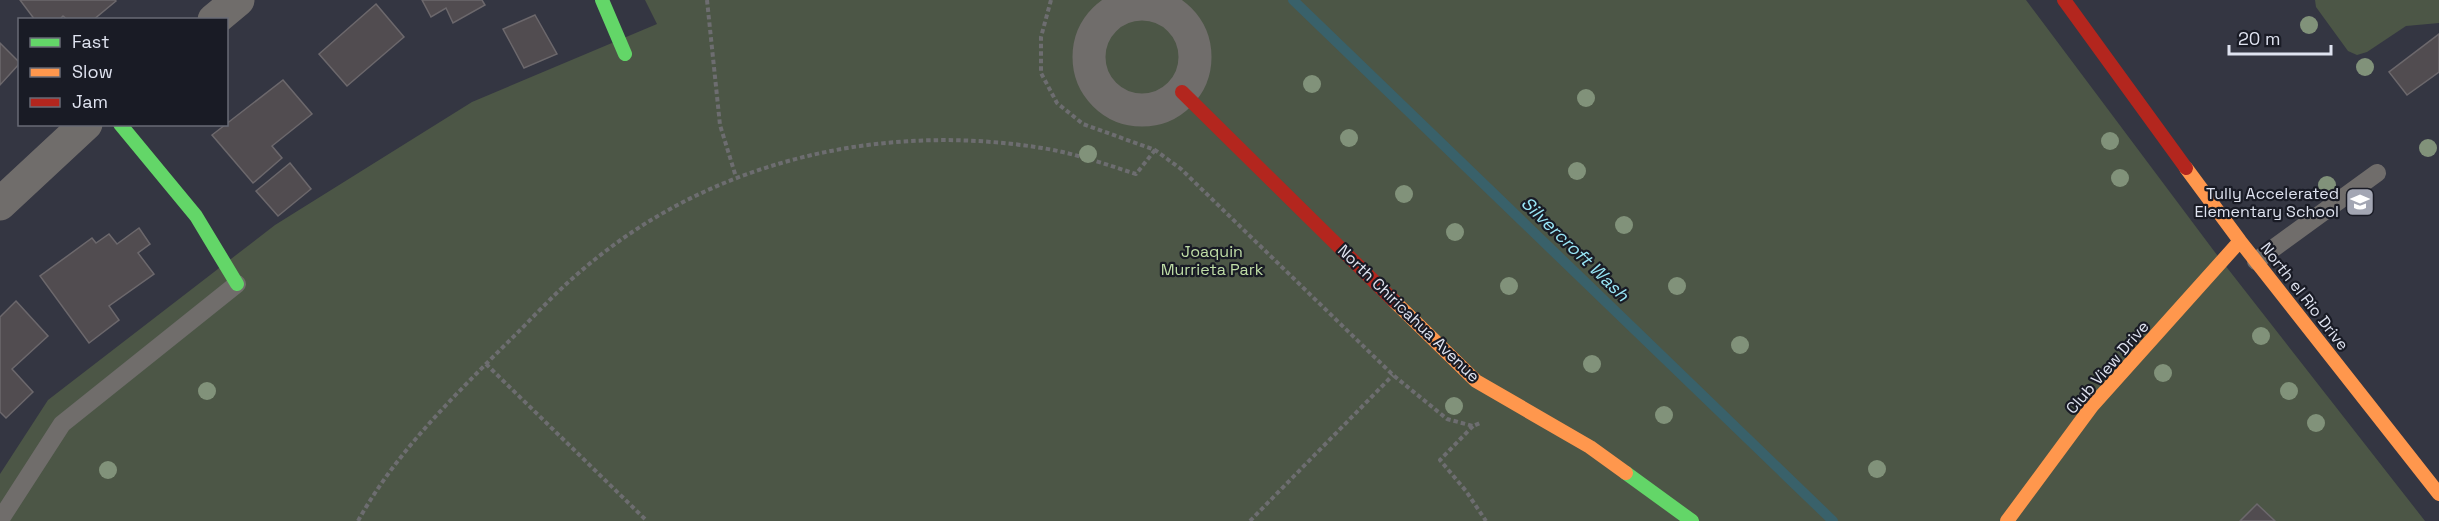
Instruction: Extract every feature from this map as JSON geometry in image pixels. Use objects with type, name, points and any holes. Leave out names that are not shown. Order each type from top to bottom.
[{"type":"street","points":[[216,18],[238,0]]},
{"type":"street","points":[[602,0],[625,54]]},
{"type":"street","name":"North el Rio Drive","points":[[2064,0],[2240,241],[2439,494]]},
{"type":"street","name":"North Chiricahua Avenue","points":[[1182,92],[1476,381],[1590,447],[1692,521]]},
{"type":"street","points":[[0,204],[84,126]]},
{"type":"street","points":[[122,126],[196,216],[237,284]]},
{"type":"street","name":"Club View Drive","points":[[2007,521],[2092,406],[2240,241]]},
{"type":"lane","points":[[2256,261],[2377,173]]},
{"type":"lane","points":[[0,520],[62,424],[237,284]]},
{"type":"path","points":[[707,0],[720,125],[736,177]]},
{"type":"path","points":[[1051,0],[1041,37],[1041,73],[1057,103],[1083,124],[1155,150],[1180,169],[1393,375],[1447,419],[1473,426]]},
{"type":"path","points":[[358,521],[397,460],[486,364],[574,277],[607,251],[688,200],[736,177],[799,157],[841,148],[896,141],[950,139],[1044,148],[1136,174],[1155,150]]},
{"type":"path","points":[[486,364],[648,521]]},
{"type":"path","points":[[1250,521],[1393,375]]},
{"type":"path","points":[[1486,521],[1466,491],[1440,460],[1473,426],[1490,419]]},
{"type":"green space","name":"Joaquin Murrieta Park","points":[[645,0],[2026,0],[2214,251],[2425,521],[0,521],[0,474],[48,400],[275,225],[472,102],[657,24]]},
{"type":"green space","points":[[2315,0],[2439,0],[2439,23],[2406,26],[2367,52],[2357,55],[2348,51],[2316,7]]},
{"type":"building","points":[[20,0],[116,1],[95,18],[66,18],[63,16],[61,18],[34,18]]},
{"type":"building","points":[[422,0],[482,0],[485,5],[453,23],[446,8],[431,17]]},
{"type":"building","points":[[376,4],[404,37],[347,86],[319,54]]},
{"type":"building","points":[[535,15],[557,54],[524,68],[503,29]]},
{"type":"building","points":[[2439,34],[2439,72],[2407,95],[2389,72]]},
{"type":"building","points":[[0,43],[18,61],[18,65],[0,85]]},
{"type":"building","points":[[283,80],[312,114],[272,146],[282,158],[253,183],[212,135],[224,126],[228,126],[228,123]]},
{"type":"building","points":[[290,163],[311,189],[278,216],[256,191]]},
{"type":"building","points":[[139,228],[150,244],[138,253],[154,274],[109,306],[119,320],[89,343],[40,276],[92,238],[96,243],[109,234],[117,244]]},
{"type":"building","points":[[16,301],[48,336],[12,369],[33,392],[6,418],[0,412],[0,317]]},
{"type":"building","points":[[2257,504],[2275,521],[2240,521]]},
{"type":"waterway","name":"Silvercroft Wash","points":[[1293,0],[1833,521]]},
{"type":"traffic: fast","points":[[602,0],[625,54]]},
{"type":"traffic: fast","points":[[122,126],[196,216],[237,284]]},
{"type":"traffic: fast","points":[[1626,473],[1692,521]]},
{"type":"traffic: slow","points":[[2186,168],[2240,241],[2439,494]]},
{"type":"traffic: slow","points":[[2007,521],[2092,406],[2240,241]]},
{"type":"traffic: slow","points":[[1394,301],[1476,381],[1590,447],[1626,473]]},
{"type":"traffic: jam","points":[[2064,0],[2186,168]]},
{"type":"traffic: jam","points":[[1182,92],[1394,301]]},
{"type":"place","name":"Tully Accelerated Elementary School","points":[[2360,202]]}]
